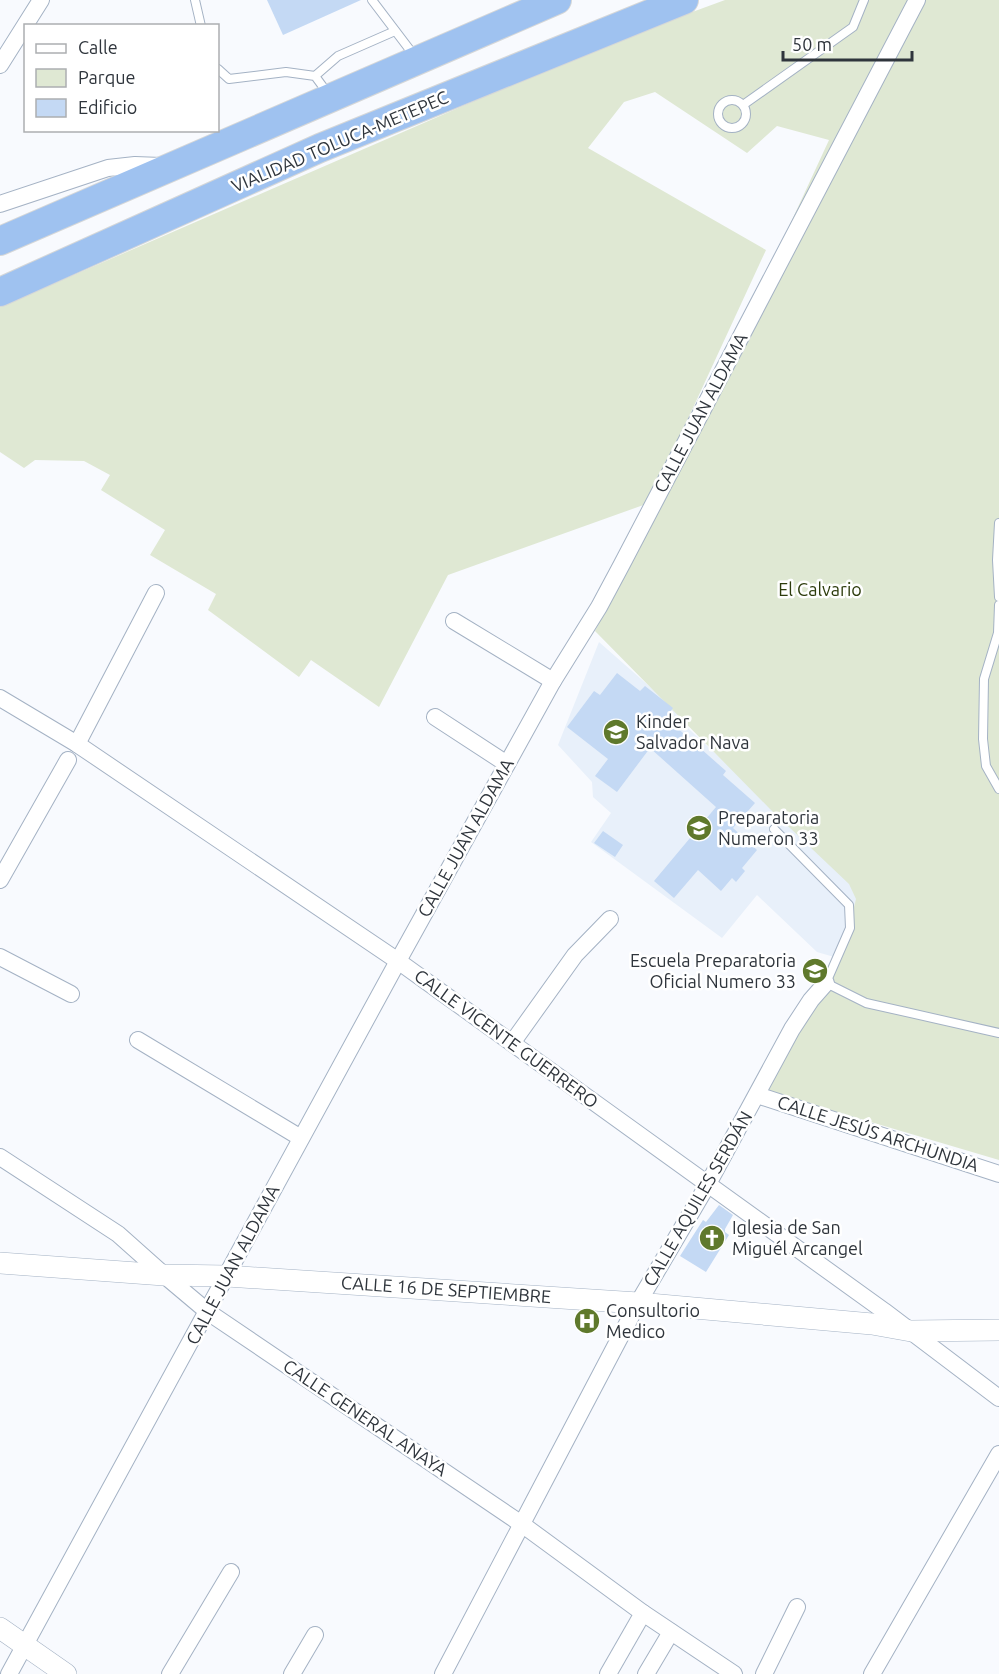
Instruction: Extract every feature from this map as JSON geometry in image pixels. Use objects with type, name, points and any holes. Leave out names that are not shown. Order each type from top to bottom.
[{"type":"highway","points":[[0,241],[174,166],[323,87],[418,61],[557,0]]},
{"type":"highway","name":"VIALIDAD TOLUCA-METEPEC","points":[[0,292],[320,148],[684,0]]},
{"type":"street","points":[[26,24],[41,0]]},
{"type":"street","name":"CALLE JUAN ALDAMA","points":[[9,1674],[398,961],[553,681],[599,607],[638,536],[916,0]]},
{"type":"street","points":[[0,65],[24,27]]},
{"type":"street","points":[[0,204],[108,168],[135,165],[174,166]]},
{"type":"street","points":[[77,744],[156,593]]},
{"type":"street","points":[[454,621],[553,681]]},
{"type":"street","name":"CALLE VICENTE GUERRERO","points":[[0,698],[77,744],[398,961],[912,1331],[999,1398]]},
{"type":"street","points":[[435,717],[507,764]]},
{"type":"street","points":[[0,880],[69,760]]},
{"type":"street","points":[[512,1043],[574,955],[610,919]]},
{"type":"street","points":[[0,957],[72,994]]},
{"type":"street","name":"CALLE AQUILES SERDÁN","points":[[443,1674],[638,1303],[708,1184],[804,1010],[826,983]]},
{"type":"street","points":[[138,1040],[302,1138]]},
{"type":"street","name":"CALLE JESÚS ARCHUNDIA","points":[[757,1095],[999,1174]]},
{"type":"street","name":"CALLE GENERAL ANAYA","points":[[0,1157],[111,1229],[208,1311],[523,1525],[670,1632],[713,1668],[734,1674]]},
{"type":"street","name":"CALLE 16 DE SEPTIEMBRE","points":[[0,1263],[638,1303],[872,1324],[912,1331],[999,1330]]},
{"type":"street","points":[[873,1674],[999,1454]]},
{"type":"street","points":[[171,1674],[231,1572]]},
{"type":"street","points":[[764,1674],[797,1607]]},
{"type":"street","points":[[608,1674],[643,1613]]},
{"type":"street","points":[[0,1628],[66,1674]]},
{"type":"street","points":[[646,1674],[670,1632]]},
{"type":"street","points":[[292,1674],[315,1635]]},
{"type":"lane","points":[[195,0],[201,24]]},
{"type":"lane","points":[[372,0],[418,61]]},
{"type":"lane","points":[[743,105],[853,27],[864,0]]},
{"type":"lane","points":[[219,70],[229,79],[286,72],[323,87],[338,56],[395,31]]},
{"type":"lane","points":[[999,523],[997,560],[999,597]]},
{"type":"lane","points":[[999,605],[998,633],[984,680],[983,740],[986,766],[999,789]]},
{"type":"lane","points":[[774,829],[849,905],[850,928],[826,983],[866,1004],[999,1033]]},
{"type":"shaded area","name":"Preparatoria Numeron 33","points":[[599,642],[681,714],[678,719],[829,858],[849,881],[856,894],[859,915],[841,959],[817,952],[757,895],[722,938],[591,842],[611,813],[593,797],[592,782],[558,745]]},
{"type":"green space","name":"El Calvario","points":[[725,0],[999,0],[999,1160],[766,1091],[842,955],[856,899],[849,884],[770,809],[595,631],[670,484],[829,140],[777,126],[747,153],[655,92],[624,102],[588,148],[766,250],[649,503],[448,575],[379,707],[311,660],[299,677],[208,610],[216,594],[150,555],[165,530],[101,490],[110,475],[84,461],[35,460],[24,468],[0,452],[0,307],[608,43]]},
{"type":"building","points":[[267,0],[361,0],[283,35]]},
{"type":"building","points":[[617,673],[640,691],[645,686],[673,708],[666,718],[726,771],[723,775],[755,803],[733,828],[757,850],[742,868],[745,871],[736,882],[732,878],[721,891],[698,870],[674,898],[654,881],[716,807],[650,748],[617,792],[595,776],[608,759],[567,727],[594,691],[600,695]]},
{"type":"building","points":[[603,831],[623,845],[615,857],[594,843]]},
{"type":"building","name":"Iglesia de San Miguél Arcangel","points":[[719,1205],[733,1215],[725,1229],[729,1235],[706,1272],[680,1256],[703,1220],[706,1222]]},
{"type":"place","name":"Kinder Salvador Nava","points":[[616,732]]},
{"type":"place","name":"Preparatoria Numeron 33","points":[[699,828]]},
{"type":"place","name":"Escuela Preparatoria Oficial Numero 33","points":[[815,971]]},
{"type":"place","name":"Iglesia de San Miguél Arcangel","points":[[712,1238]]},
{"type":"place","name":"Consultorio Medico","points":[[587,1321]]}]
